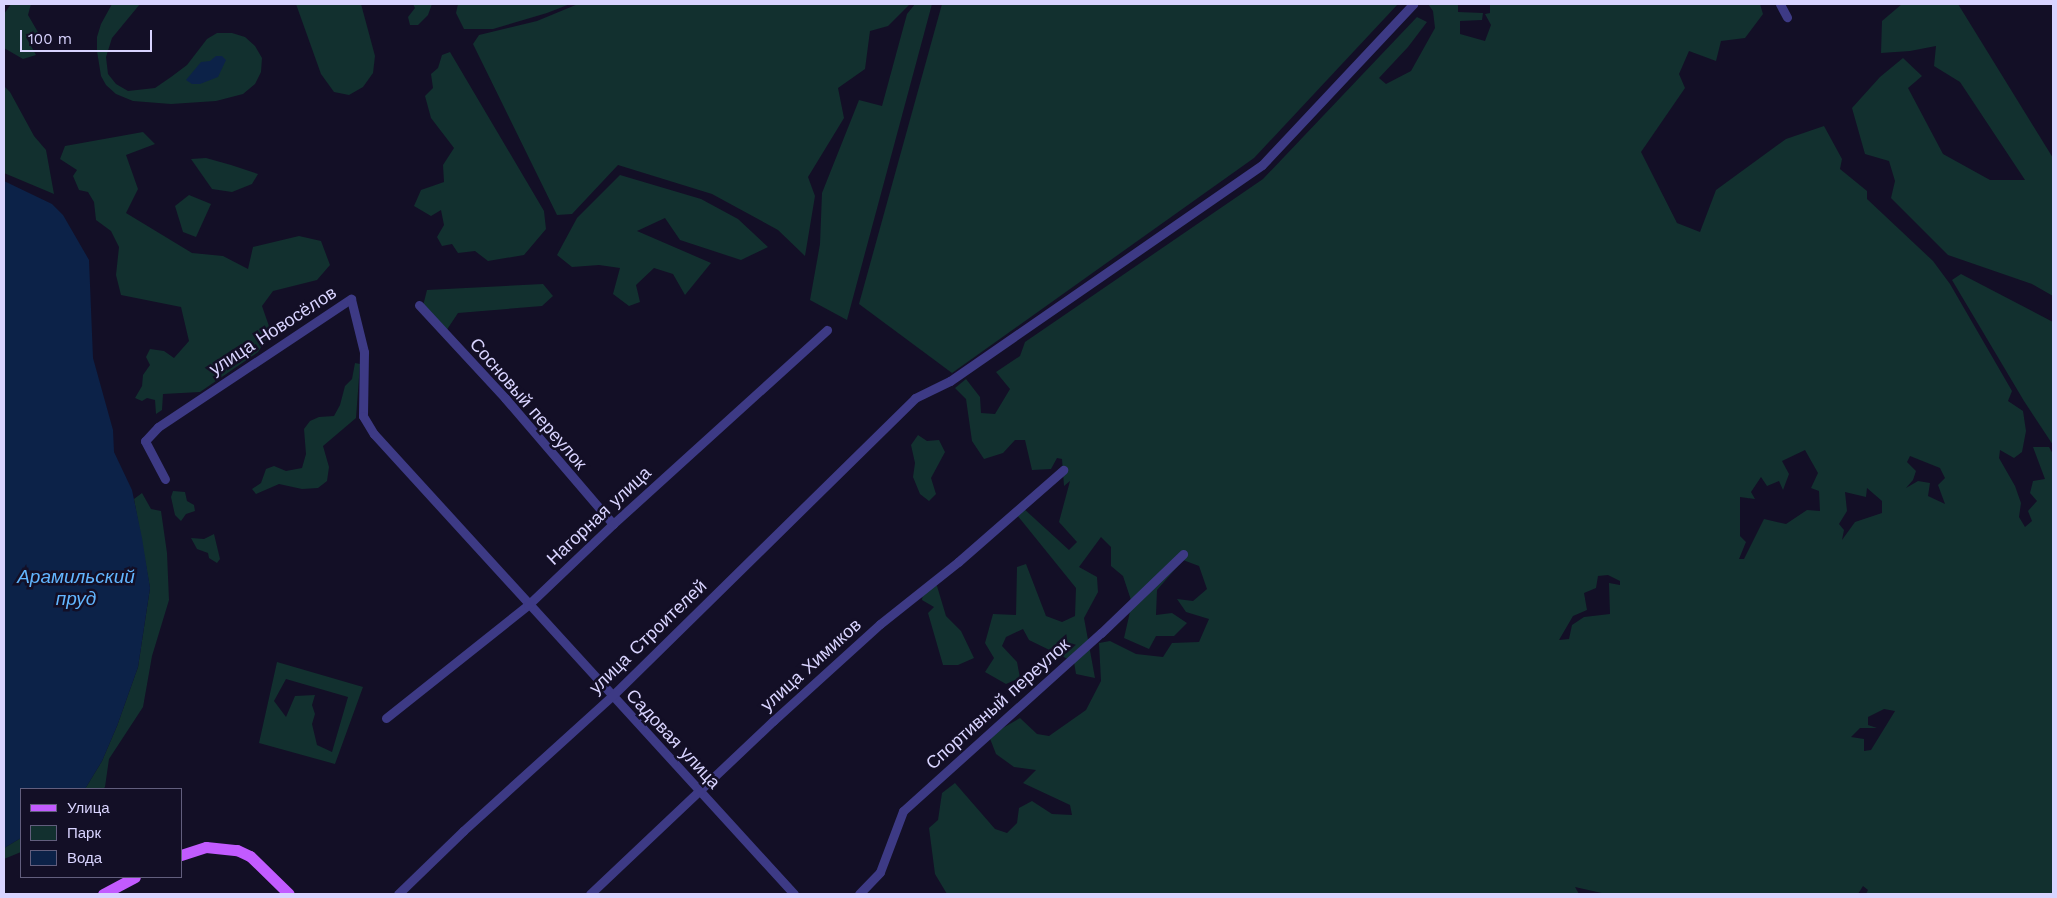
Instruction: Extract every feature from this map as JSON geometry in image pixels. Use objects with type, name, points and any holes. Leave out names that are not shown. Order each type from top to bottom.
[{"type":"main road","points":[[182,854],[206,847],[236,850],[250,856],[289,894]]},
{"type":"main road","points":[[102,894],[133,878]]},
{"type":"street","name":"улица Строителей","points":[[398,894],[463,831],[612,696],[916,398],[950,381],[1262,165],[1413,4]]},
{"type":"street","points":[[1780,4],[1787,16]]},
{"type":"street","name":"улица Новосёлов","points":[[165,479],[144,441],[158,426],[351,299],[364,352],[363,416],[374,434],[528,605]]},
{"type":"street","name":"Сосновый переулок","points":[[419,305],[505,398],[613,524]]},
{"type":"street","name":"Нагорная улица","points":[[386,718],[528,605],[613,524],[827,330]]},
{"type":"street","name":"улица Химиков","points":[[590,894],[880,624],[958,562],[1063,470]]},
{"type":"street","name":"Спортивный переулок","points":[[859,894],[880,872],[903,812],[1101,633],[1183,554]]},
{"type":"street","name":"Садовая улица","points":[[528,605],[788,892]]},
{"type":"green space","points":[[11,4],[31,4],[28,15],[39,34],[26,37],[36,55],[23,59],[4,48],[4,14]]},
{"type":"green space","points":[[112,4],[140,4],[112,38],[106,57],[108,74],[116,84],[128,91],[155,88],[187,65],[207,39],[217,33],[232,33],[245,37],[255,46],[262,58],[261,72],[255,84],[243,94],[216,101],[171,104],[133,101],[116,94],[106,85],[101,76],[97,51],[97,37],[101,24]]},
{"type":"green space","points":[[296,4],[361,4],[375,56],[373,73],[363,87],[349,95],[334,92],[321,74]]},
{"type":"green space","points":[[413,4],[432,4],[428,15],[418,25],[410,25],[408,17],[415,8]]},
{"type":"green space","points":[[458,4],[570,4],[493,29],[464,29],[456,13]]},
{"type":"green space","points":[[578,4],[910,4],[888,26],[870,31],[865,69],[838,88],[844,118],[808,177],[815,196],[805,256],[778,230],[712,194],[618,165],[572,214],[557,215],[473,44],[479,35],[537,21]]},
{"type":"green space","points":[[915,4],[932,4],[847,320],[810,300],[820,244],[822,193],[859,100],[882,106],[907,14]]},
{"type":"green space","points":[[942,4],[1398,4],[1254,158],[952,373],[859,304]]},
{"type":"green space","points":[[1428,4],[1458,4],[1458,12],[1483,13],[1482,20],[1460,21],[1460,34],[1485,41],[1491,25],[1485,14],[1490,13],[1490,4],[1760,4],[1763,14],[1745,38],[1721,41],[1716,61],[1689,51],[1679,74],[1685,88],[1641,152],[1677,223],[1700,232],[1716,190],[1786,139],[1824,126],[1842,159],[1840,169],[1867,191],[1867,199],[1933,261],[1950,284],[2012,391],[2008,401],[2023,411],[2026,431],[2022,452],[2014,458],[2000,450],[1999,458],[2015,486],[2021,503],[2019,517],[2025,527],[2032,521],[2028,511],[2037,501],[2030,493],[2033,481],[2045,479],[2033,447],[2049,447],[2053,454],[2053,894],[1866,894],[1868,890],[1863,886],[1858,894],[1606,894],[1575,887],[1579,894],[947,894],[935,874],[929,828],[938,820],[942,793],[955,783],[995,829],[1007,833],[1017,823],[1019,808],[1032,801],[1052,814],[1072,815],[1070,805],[1023,783],[1036,770],[1014,767],[996,754],[989,736],[1020,718],[1037,734],[1049,736],[1086,710],[1101,681],[1099,643],[1110,641],[1136,654],[1163,657],[1172,643],[1199,642],[1209,619],[1186,612],[1177,599],[1193,601],[1207,589],[1199,566],[1183,560],[1157,590],[1156,615],[1172,613],[1187,623],[1174,636],[1156,636],[1149,649],[1124,638],[1132,603],[1123,576],[1111,566],[1111,547],[1101,537],[1079,567],[1097,577],[1098,592],[1084,618],[1095,678],[1076,674],[1074,662],[1029,640],[1023,629],[1006,637],[1002,646],[1017,662],[1020,678],[1006,684],[985,672],[994,658],[985,643],[993,614],[1016,615],[1017,567],[1026,564],[1046,616],[1062,622],[1075,616],[1076,588],[1017,515],[1023,508],[1069,550],[1077,542],[1059,522],[1070,481],[1064,486],[1062,459],[1057,458],[1051,469],[1032,470],[1025,440],[1015,440],[1003,453],[984,459],[972,441],[966,399],[955,388],[966,379],[980,397],[981,413],[995,414],[1010,389],[996,372],[1020,356],[1025,342],[1263,179],[1417,17],[1427,22],[1408,47],[1379,78],[1386,84],[1411,71],[1435,28],[1433,11]],"holes":[[[1805,450],[1818,473],[1811,488],[1819,491],[1820,511],[1807,510],[1786,524],[1764,519],[1744,559],[1739,559],[1746,542],[1740,536],[1740,497],[1755,499],[1751,492],[1761,477],[1767,486],[1779,481],[1783,490],[1789,474],[1782,461]],[[1910,456],[1940,468],[1945,478],[1938,485],[1945,504],[1928,496],[1930,483],[1918,481],[1906,488],[1913,480],[1916,471],[1907,462]],[[1867,488],[1882,501],[1882,513],[1855,522],[1842,540],[1844,530],[1839,524],[1847,511],[1845,492],[1866,497]],[[1608,575],[1620,581],[1620,585],[1609,583],[1610,614],[1584,617],[1572,625],[1569,639],[1559,640],[1573,616],[1587,610],[1584,593],[1596,588],[1598,576]],[[1884,709],[1895,711],[1871,750],[1864,751],[1864,739],[1851,737],[1860,728],[1877,728],[1868,725],[1868,717]]]},
{"type":"green space","points":[[1902,4],[1958,4],[2053,158],[2053,296],[2032,284],[1948,255],[1891,198],[1895,181],[1889,161],[1865,154],[1852,108],[1880,77],[1903,58],[1922,76],[1908,88],[1943,154],[1990,180],[2025,180],[1960,82],[1934,66],[1936,46],[1910,51],[1881,53],[1882,21]]},
{"type":"green space","points":[[450,52],[544,211],[546,229],[524,255],[488,261],[475,251],[458,253],[452,244],[442,246],[437,237],[444,225],[441,210],[431,216],[414,206],[421,190],[444,182],[443,165],[454,148],[431,118],[425,96],[433,88],[431,74],[438,68],[442,55]]},
{"type":"green space","points":[[4,86],[10,92],[34,136],[46,150],[54,194],[4,173]]},
{"type":"green space","points":[[143,132],[155,144],[126,155],[138,189],[126,213],[192,253],[223,256],[248,269],[253,247],[299,236],[321,241],[330,265],[317,280],[273,291],[262,306],[271,332],[258,352],[200,392],[163,394],[162,410],[156,414],[155,400],[147,398],[142,401],[135,398],[142,386],[143,375],[150,365],[146,357],[150,349],[164,351],[174,358],[189,341],[181,307],[121,295],[116,275],[119,247],[111,231],[96,220],[94,202],[88,192],[79,190],[73,176],[77,170],[60,159],[65,146]]},
{"type":"green space","points":[[206,158],[258,174],[252,184],[232,192],[212,189],[191,159]]},
{"type":"green space","points":[[620,175],[701,199],[738,219],[768,247],[741,260],[680,240],[665,218],[637,231],[711,263],[685,295],[673,274],[654,268],[636,285],[640,302],[629,306],[613,294],[620,268],[599,265],[572,267],[557,255],[577,218]]},
{"type":"green space","points":[[189,195],[211,204],[196,237],[183,232],[175,206]]},
{"type":"green space","points":[[1961,274],[2053,322],[2053,445],[2024,401],[1952,280]]},
{"type":"green space","points":[[543,284],[553,296],[542,306],[458,313],[446,331],[423,306],[427,290]]},
{"type":"green space","points":[[355,363],[360,364],[356,418],[323,446],[329,467],[327,481],[318,488],[302,489],[279,484],[256,494],[252,489],[261,483],[266,469],[274,466],[286,471],[302,468],[306,454],[304,429],[310,421],[319,417],[334,416],[340,405],[345,386],[352,379]]},
{"type":"green space","points":[[918,435],[927,441],[939,440],[945,452],[931,478],[936,494],[929,501],[920,494],[913,477],[915,463],[911,445]]},
{"type":"green space","points":[[173,491],[185,492],[187,501],[194,505],[195,511],[186,514],[181,521],[175,515],[171,497]]},
{"type":"green space","points":[[142,493],[151,509],[161,511],[167,553],[169,600],[152,656],[143,707],[109,759],[105,787],[86,788],[102,761],[138,667],[150,588],[134,499]]},
{"type":"green space","points":[[214,534],[220,559],[217,563],[209,558],[208,553],[197,549],[191,538],[204,539]]},
{"type":"green space","points":[[924,585],[937,586],[946,616],[961,631],[974,658],[958,665],[943,665],[928,613],[934,607],[922,600]]},
{"type":"green space","points":[[277,662],[363,687],[335,764],[259,743]],"holes":[[[286,679],[348,697],[332,752],[317,745],[312,724],[315,714],[312,705],[315,695],[295,696],[286,717],[274,701]]]},
{"type":"green space","points":[[20,839],[20,852],[4,859],[4,848]]},
{"type":"water","points":[[216,56],[222,56],[226,60],[218,77],[200,84],[192,84],[186,80],[201,62],[210,61]]},
{"type":"water","name":"Арамильский пруд","points":[[4,181],[52,204],[63,215],[89,260],[93,358],[113,430],[114,452],[132,490],[150,588],[138,667],[102,761],[86,788],[20,788],[20,839],[4,848]]}]
